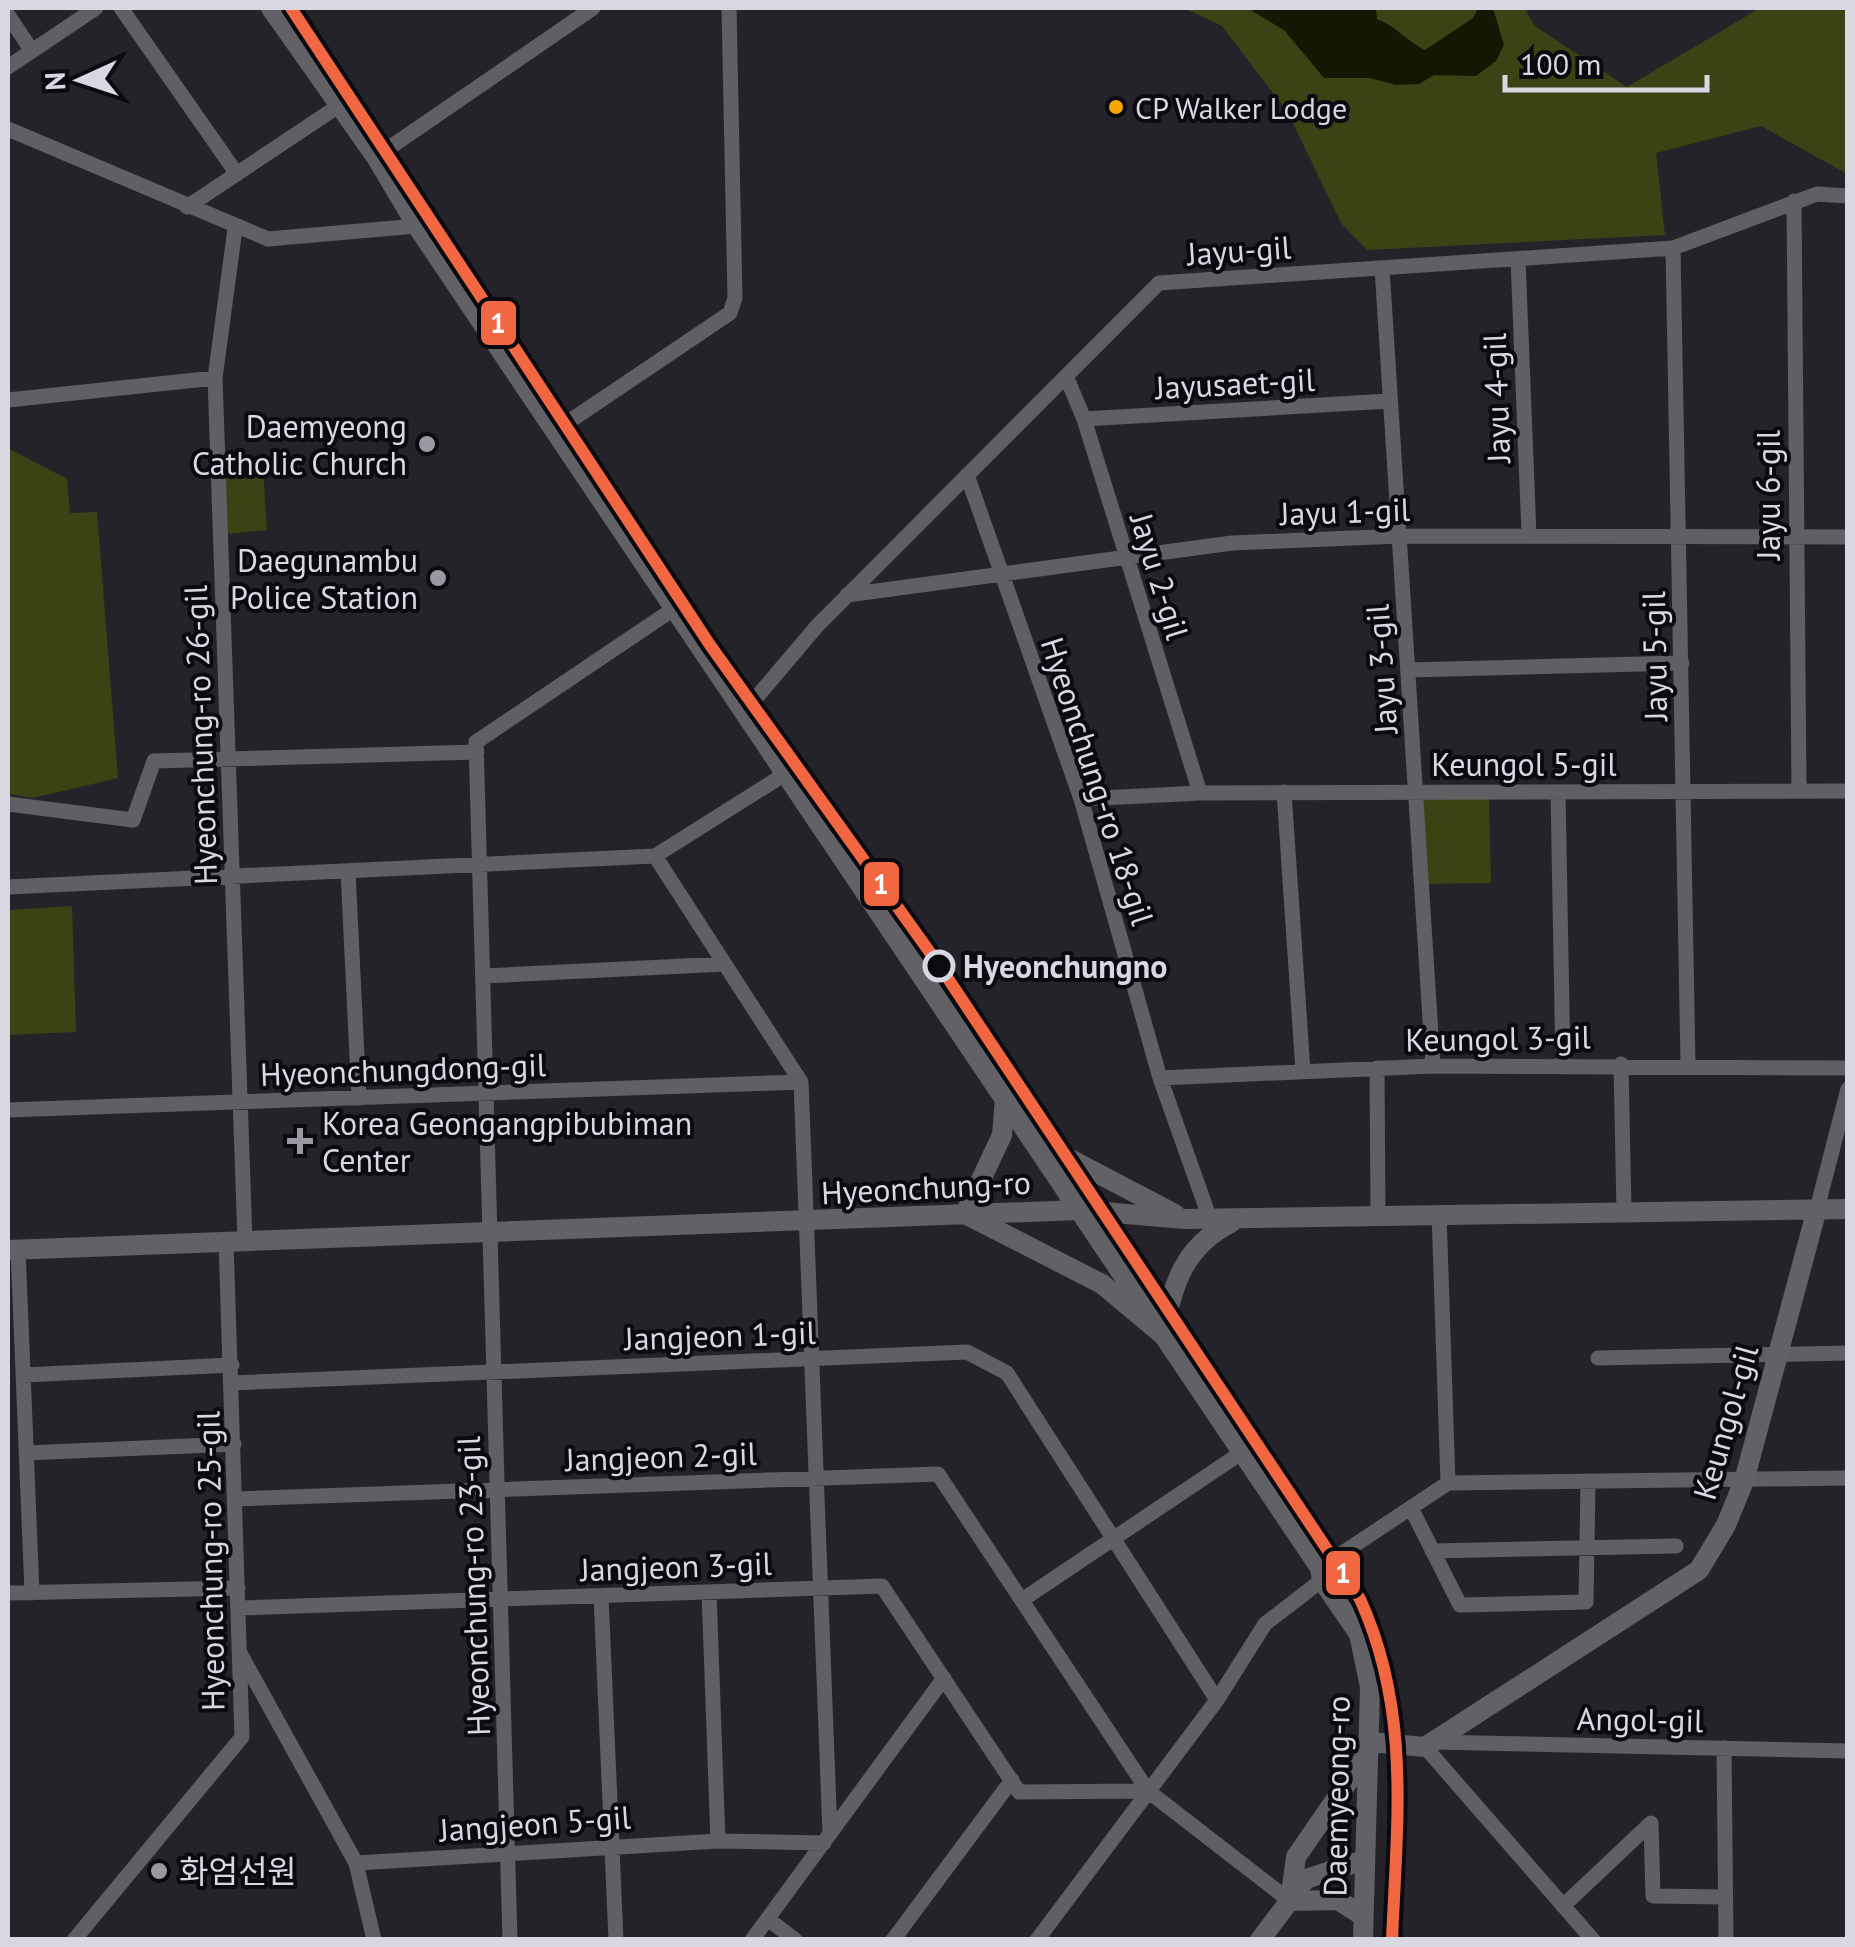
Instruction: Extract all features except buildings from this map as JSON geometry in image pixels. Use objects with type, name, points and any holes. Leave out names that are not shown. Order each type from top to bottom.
[{"type":"main road","name":"Daemyeong-ro","points":[[270,8],[376,157],[417,226],[1080,1210],[1359,1634],[1370,1687],[1363,1940]]},
{"type":"main road","points":[[1005,1098],[1002,1135],[966,1214],[1102,1284],[1163,1335],[1172,1286],[1204,1236],[1240,1218]]},
{"type":"main road","points":[[1032,1139],[1185,1219]]},
{"type":"main road","name":"Keungol-gil","points":[[1428,1744],[1699,1570],[1726,1525],[1744,1481],[1817,1209]]},
{"type":"main road","name":"Hyeonchung-ro","points":[[13,1249],[1080,1210],[1210,1219],[1848,1209]]},
{"type":"main road","points":[[1290,1901],[1296,1857],[1369,1746],[1428,1744]]},
{"type":"main road","points":[[1260,1940],[1306,1879],[1364,1860]]},
{"type":"main road","points":[[1290,1901],[1338,1900],[1363,1916]]},
{"type":"street","points":[[8,67],[96,8]]},
{"type":"street","points":[[120,8],[237,174]]},
{"type":"street","points":[[376,157],[593,8]]},
{"type":"street","points":[[555,430],[730,312],[735,298],[728,8]]},
{"type":"street","points":[[8,16],[32,51]]},
{"type":"street","points":[[187,208],[337,107]]},
{"type":"street","points":[[8,129],[187,208],[268,239],[417,226]]},
{"type":"street","name":"Jayu-gil","points":[[744,712],[847,595],[1159,283],[1673,248],[1817,194],[1848,196]]},
{"type":"street","name":"Jayu 6-gil","points":[[1794,201],[1799,789]]},
{"type":"street","name":"Hyeonchung-ro 26-gil","points":[[235,228],[216,378],[240,1102],[236,1241]]},
{"type":"street","name":"Jayu 5-gil","points":[[1673,248],[1688,1064]]},
{"type":"street","name":"Jayu 4-gil","points":[[1518,259],[1529,535]]},
{"type":"street","name":"Jayu 3-gil","points":[[1382,268],[1434,1066]]},
{"type":"street","name":"Jayu 2-gil","points":[[1066,376],[1084,419],[1200,792]]},
{"type":"street","points":[[8,400],[216,378]]},
{"type":"street","name":"Jayusaet-gil","points":[[1084,419],[1389,401]]},
{"type":"street","name":"Hyeonchung-ro 18-gil","points":[[967,475],[1081,799],[1160,1078],[1210,1219]]},
{"type":"street","name":"Jayu 1-gil","points":[[847,595],[1232,543],[1400,536],[1848,537]]},
{"type":"street","points":[[8,804],[133,820],[154,761],[477,752],[476,742],[674,608]]},
{"type":"street","points":[[1409,670],[1682,663]]},
{"type":"street","name":"Hyeonchung-ro 23-gil","points":[[477,752],[510,1940]]},
{"type":"street","points":[[8,887],[655,856],[786,774]]},
{"type":"street","name":"Keungol 5-gil","points":[[1081,799],[1200,792],[1848,791]]},
{"type":"street","points":[[1284,792],[1302,1071]]},
{"type":"street","points":[[1558,792],[1562,1065]]},
{"type":"street","points":[[655,856],[801,1082],[827,1839]]},
{"type":"street","points":[[348,871],[358,1098]]},
{"type":"street","points":[[483,976],[724,964]]},
{"type":"street","name":"Keungol 3-gil","points":[[1621,1064],[1624,1211]]},
{"type":"street","name":"Keungol 3-gil","points":[[1160,1078],[1434,1066],[1688,1064],[1848,1068]]},
{"type":"street","name":"Keungol 3-gil","points":[[1377,1068],[1378,1214]]},
{"type":"street","name":"Hyeonchungdong-gil","points":[[8,1110],[801,1082]]},
{"type":"street","name":"Keungol-gil","points":[[1817,1209],[1848,1089]]},
{"type":"street","points":[[1439,1213],[1448,1482]]},
{"type":"street","name":"Hyeonchung-ro 25-gil","points":[[74,1940],[242,1737],[232,1365],[236,1241]]},
{"type":"street","points":[[13,1249],[24,1375],[32,1593]]},
{"type":"street","name":"Jangjeon 1-gil","points":[[233,1383],[967,1352],[1007,1372],[1217,1700]]},
{"type":"street","points":[[1598,1358],[1848,1352]]},
{"type":"street","points":[[24,1375],[232,1365]]},
{"type":"street","points":[[27,1453],[234,1444]]},
{"type":"street","points":[[1022,1600],[1241,1453]]},
{"type":"street","name":"Jangjeon 2-gil","points":[[236,1499],[938,1474],[1148,1791]]},
{"type":"street","points":[[1037,1940],[1217,1700],[1266,1624],[1320,1574],[1448,1482],[1848,1478]]},
{"type":"street","points":[[1411,1508],[1460,1605],[1586,1602],[1588,1483]]},
{"type":"street","points":[[1432,1551],[1676,1546]]},
{"type":"street","name":"Jangjeon 3-gil","points":[[238,1608],[882,1586],[1012,1780]]},
{"type":"street","points":[[8,1593],[238,1588]]},
{"type":"street","points":[[709,1592],[718,1841]]},
{"type":"street","points":[[601,1596],[616,1940]]},
{"type":"street","points":[[240,1652],[356,1862],[374,1940]]},
{"type":"street","points":[[752,1940],[944,1678]]},
{"type":"street","points":[[1428,1744],[1592,1939]]},
{"type":"street","name":"Angol-gil","points":[[1428,1744],[1848,1751]]},
{"type":"street","points":[[1724,1748],[1726,1940]]},
{"type":"street","points":[[893,1940],[1012,1780],[1020,1792],[1148,1791],[1290,1901]]},
{"type":"street","points":[[1563,1906],[1651,1824],[1653,1896],[1725,1897]]},
{"type":"street","name":"Jangjeon 5-gil","points":[[356,1862],[612,1846],[827,1839]]},
{"type":"street","points":[[768,1919],[795,1940]]},
{"type":"green space","points":[[1184,8],[1524,8],[1535,26],[1627,87],[1760,8],[1847,8],[1847,174],[1761,126],[1656,153],[1665,235],[1367,250],[1341,223],[1288,113],[1222,26]]},
{"type":"green space","points":[[8,448],[67,479],[70,513],[97,512],[118,778],[33,798],[8,794]]},
{"type":"green space","points":[[263,470],[267,530],[226,534],[224,473]]},
{"type":"green space","points":[[1417,791],[1489,798],[1491,883],[1423,884]]},
{"type":"green space","points":[[72,906],[76,1032],[8,1035],[8,910]]},
{"type":"shaded area","points":[[1247,8],[1376,8],[1377,19],[1425,50],[1473,18],[1478,8],[1493,8],[1504,45],[1496,61],[1476,76],[1434,75],[1419,84],[1396,85],[1370,78],[1324,78],[1284,30]]},
{"type":"transit line","name":"1","points":[[291,8],[710,645],[939,965],[1360,1599],[1376,1641],[1394,1724],[1398,1809],[1392,1940]]},
{"type":"place","name":"CP Walker Lodge","points":[[1116,107]]},
{"type":"place","name":"Daemyeong Catholic Church","points":[[427,444]]},
{"type":"place","name":"Daegunambu Police Station","points":[[438,578]]},
{"type":"place","name":"Hyeonchungno","points":[[939,966]]},
{"type":"place","name":"Korea Geongangpibubiman Center","points":[[300,1141]]},
{"type":"place","name":"화엄선원","points":[[159,1871]]}]
